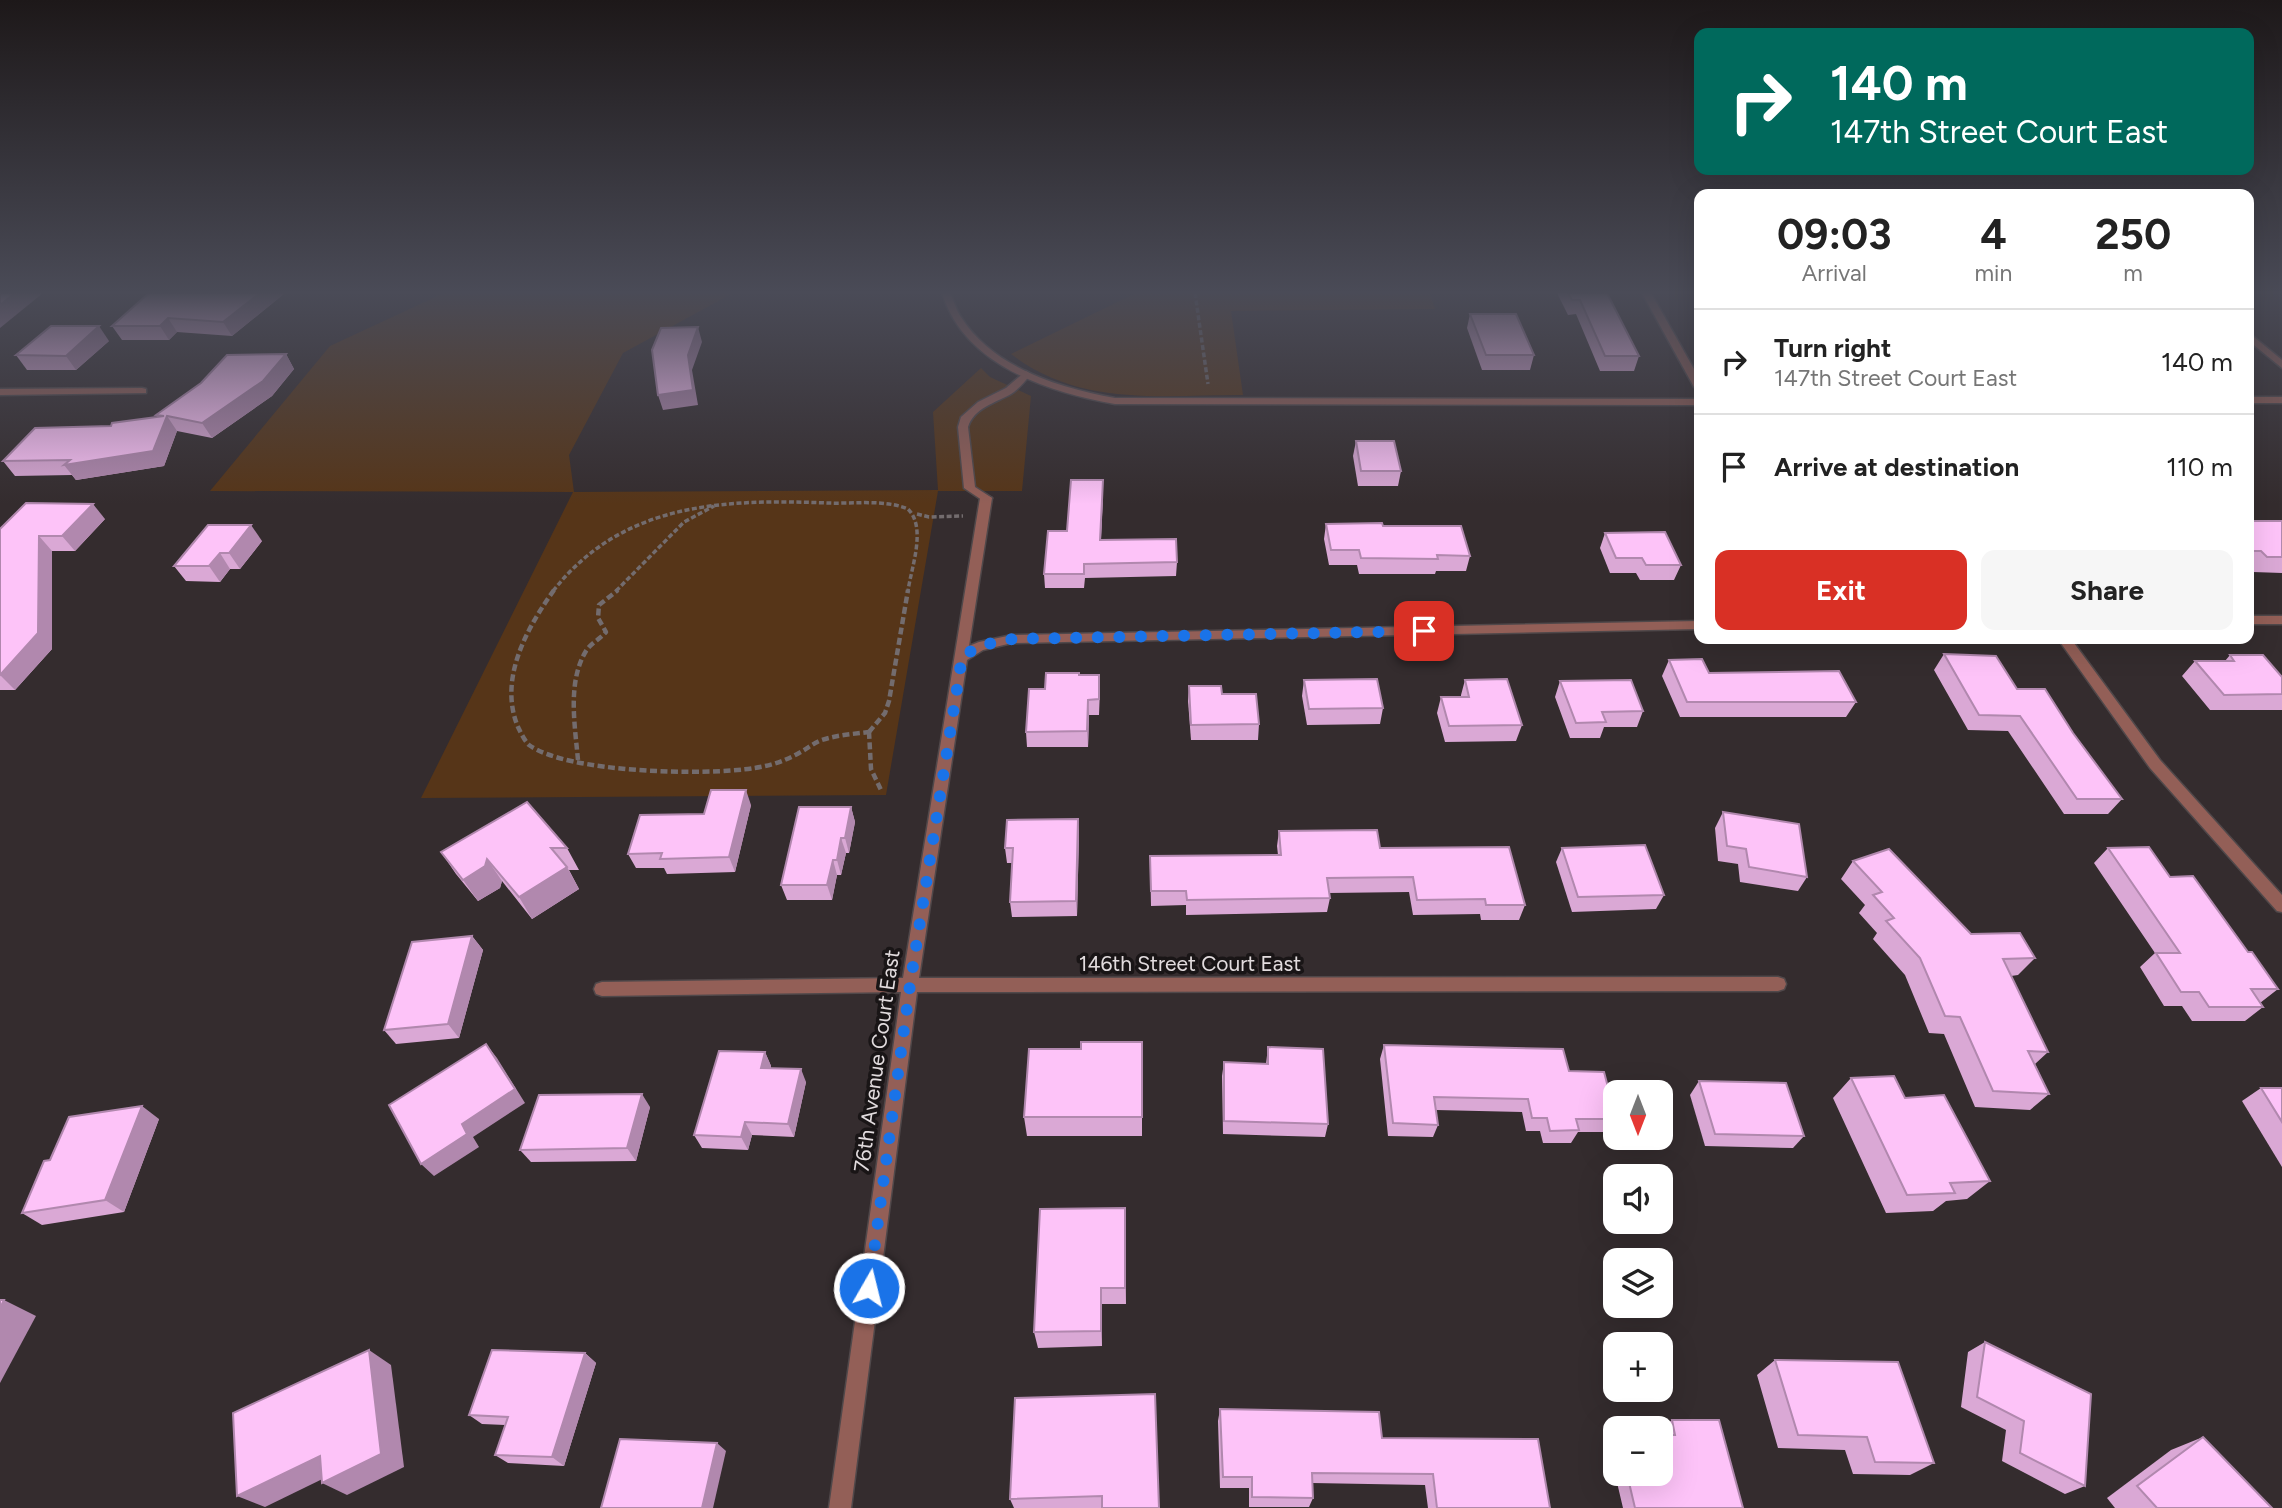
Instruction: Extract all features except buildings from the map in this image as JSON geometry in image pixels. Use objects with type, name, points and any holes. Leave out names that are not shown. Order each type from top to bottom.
[{"type":"street","points":[[1010,363],[1026,374],[1063,390],[1115,401],[1694,402]]},
{"type":"street","name":"76th Avenue Court East","points":[[840,1508],[910,985],[986,498],[971,488],[963,427],[966,417],[974,408],[1010,390],[1026,374]]},
{"type":"street","points":[[0,392],[142,391]]},
{"type":"street","points":[[2254,400],[2282,400]]},
{"type":"street","points":[[2254,620],[2282,620]]},
{"type":"street","points":[[962,657],[979,646],[1012,639],[1694,625]]},
{"type":"street","points":[[2068,644],[2155,764],[2282,906]]},
{"type":"street","name":"146th Street Court East","points":[[602,989],[910,985],[1779,984]]},
{"type":"path","points":[[1205,363],[1211,402]]},
{"type":"path","points":[[916,514],[919,522],[889,701],[885,713],[869,732],[819,740],[800,753],[751,769],[640,770],[545,753],[528,744],[513,721],[508,696],[510,678],[523,645],[543,607],[567,575],[599,548],[631,529],[678,510],[718,504],[889,505],[929,517],[983,516]]},
{"type":"path","points":[[578,760],[573,727],[578,676],[584,652],[606,632],[598,618],[599,605],[626,583],[662,542],[684,522],[718,504]]},
{"type":"path","points":[[869,732],[871,769],[881,790]]},
{"type":"shaded area","points":[[316,363],[618,363],[569,455],[574,492],[938,490],[933,412],[981,368],[990,377],[1031,396],[1022,491],[938,491],[886,795],[421,798],[573,492],[210,491]]},
{"type":"shaded area","points":[[1025,363],[1238,363],[1243,395],[1122,394],[1065,383]]},
{"type":"route","points":[[869,1288],[910,985],[962,657],[979,646],[1012,639],[1424,631]]}]
